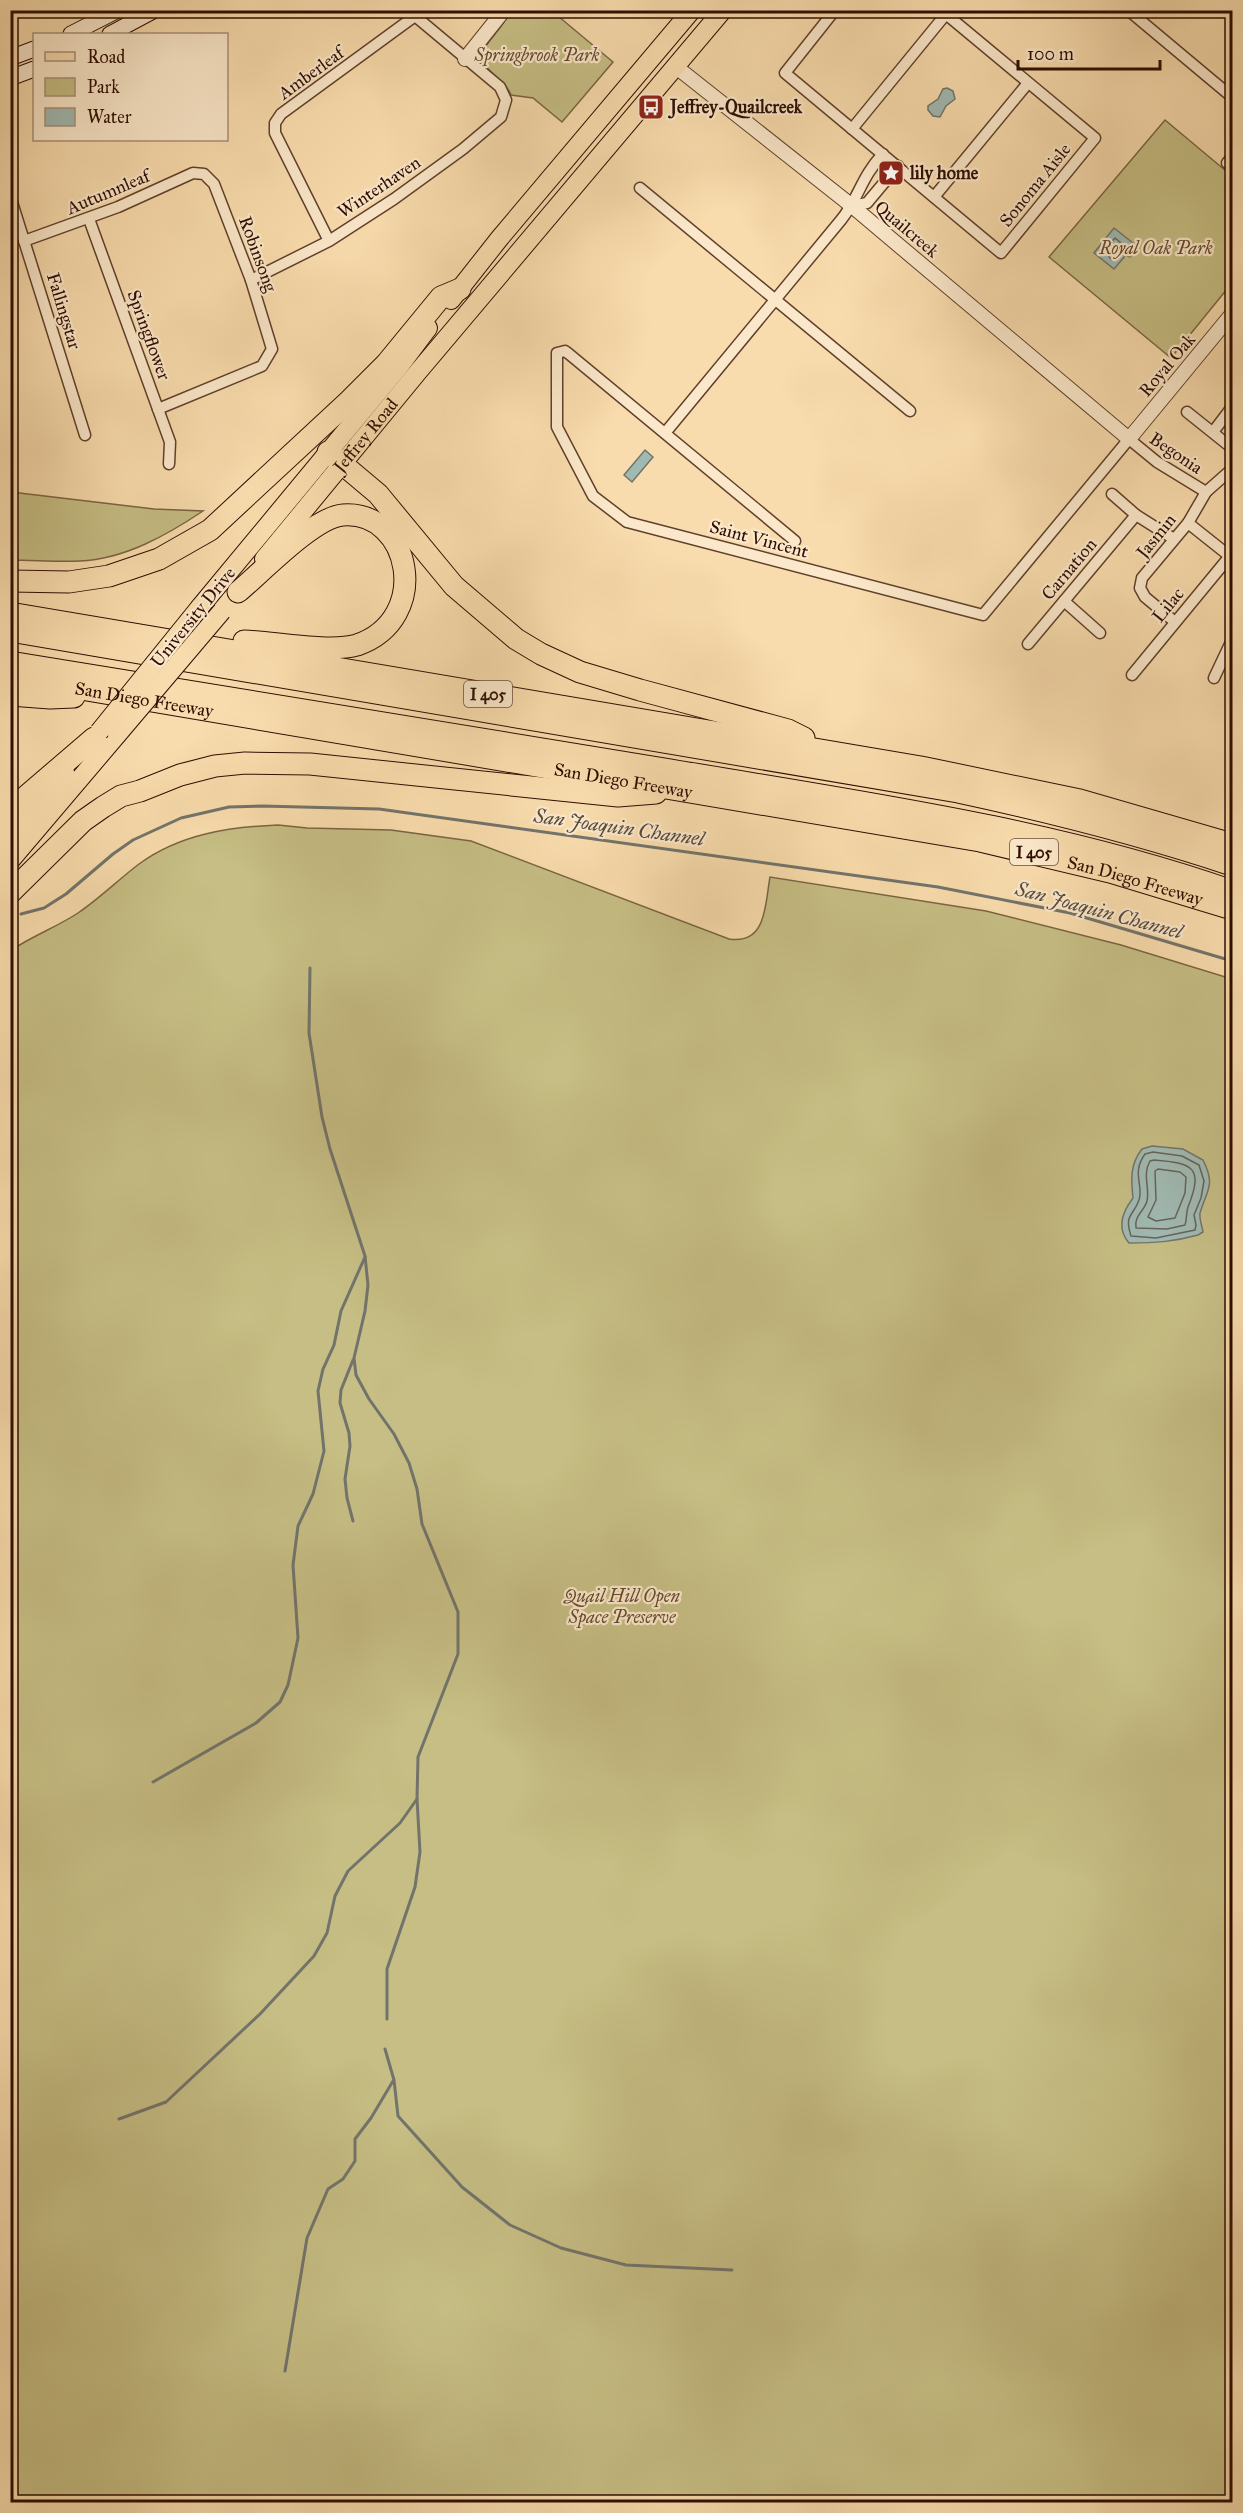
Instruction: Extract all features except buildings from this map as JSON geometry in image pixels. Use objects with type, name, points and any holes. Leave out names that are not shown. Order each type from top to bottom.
[{"type":"highway","points":[[10,581],[69,582],[109,576],[159,559],[210,530],[357,394],[386,364],[441,297],[460,289]]},
{"type":"highway","points":[[335,457],[378,494],[454,586],[516,639],[541,654],[580,672],[788,730],[834,751]]},
{"type":"highway","points":[[142,635],[340,648],[356,645],[381,632],[394,620],[406,590],[405,573],[399,552],[388,534],[367,519],[344,515],[315,526],[238,592]]},
{"type":"highway","name":"I 405","points":[[10,613],[834,751],[1013,784],[1142,817],[1233,844]]},
{"type":"highway","points":[[10,632],[958,792],[1142,836],[1233,865]]},
{"type":"highway","name":"San Diego Freeway","points":[[10,662],[405,725],[974,822],[1129,859],[1233,891]]},
{"type":"highway","name":"San Diego Freeway","points":[[10,677],[866,820],[1021,849],[1160,885],[1233,909]]},
{"type":"highway","points":[[10,695],[50,698],[116,695]]},
{"type":"highway","points":[[10,810],[104,735]]},
{"type":"highway","points":[[10,893],[84,821],[112,801],[162,781],[223,765],[310,764],[618,796],[690,791]]},
{"type":"main road","points":[[73,33],[118,10]]},
{"type":"main road","points":[[112,33],[155,10]]},
{"type":"main road","name":"Jeffrey Road","points":[[10,861],[104,735],[238,592],[335,457],[499,238],[692,10]]},
{"type":"main road","name":"Jeffrey Road","points":[[335,457],[723,10]]},
{"type":"main road","points":[[10,58],[33,50]]},
{"type":"main road","points":[[10,78],[33,69]]},
{"type":"main road","name":"University Drive","points":[[10,836],[104,735],[200,607],[335,457]]},
{"type":"street","points":[[465,59],[501,14],[501,10]]},
{"type":"street","name":"Sonoma Aisle","points":[[836,10],[784,73],[1001,253],[1095,138],[944,13],[852,129]]},
{"type":"street","points":[[1128,10],[1233,97]]},
{"type":"street","name":"Amberleaf","points":[[329,241],[275,133],[274,123],[281,114],[415,16],[465,59]]},
{"type":"street","name":"Quailcreek","points":[[658,51],[852,206],[1129,439]]},
{"type":"street","name":"Winterhaven","points":[[251,280],[329,241],[394,200],[463,149],[501,117],[506,100],[500,87],[465,59]]},
{"type":"street","points":[[934,197],[1028,83]]},
{"type":"street","points":[[665,433],[852,206],[855,193],[867,171],[883,154]]},
{"type":"street","points":[[852,206],[867,203],[874,197],[898,166]]},
{"type":"street","name":"Autumnleaf","points":[[24,241],[89,219],[193,173],[204,174]]},
{"type":"street","name":"Robinsong","points":[[158,409],[262,366],[272,349],[251,280],[213,184],[204,174]]},
{"type":"street","points":[[640,188],[910,411]]},
{"type":"street","name":"Fallingstar","points":[[10,196],[85,435]]},
{"type":"street","name":"Springflower","points":[[89,219],[170,442],[169,464]]},
{"type":"street","name":"Royal Oak","points":[[1129,439],[1233,314]]},
{"type":"street","name":"Saint Vincent","points":[[795,541],[565,351],[557,353],[557,427],[593,496],[627,522],[983,615],[1129,439]]},
{"type":"street","points":[[1213,432],[1233,407]]},
{"type":"street","points":[[1187,412],[1233,448]]},
{"type":"street","name":"Begonia","points":[[1129,439],[1157,462],[1206,492]]},
{"type":"street","name":"Jasmin","points":[[1175,622],[1145,597],[1140,588],[1143,578],[1188,523],[1206,492],[1233,469]]},
{"type":"street","points":[[1112,494],[1136,515],[1174,539]]},
{"type":"street","name":"Carnation","points":[[1028,644],[1136,515]]},
{"type":"street","points":[[1188,523],[1231,557]]},
{"type":"street","name":"Lilac","points":[[1132,675],[1231,557]]},
{"type":"street","points":[[1064,601],[1100,633]]},
{"type":"street","points":[[1214,678],[1233,640]]},
{"type":"green space","name":"Springbrook Park","points":[[510,11],[552,11],[613,62],[562,122],[533,98],[511,95],[480,57]]},
{"type":"green space","name":"Royal Oak Park","points":[[1165,120],[1232,176],[1232,283],[1171,358],[1049,257]]},
{"type":"green space","points":[[11,492],[154,509],[203,511],[160,537],[113,556],[80,561],[11,560]]},
{"type":"green space","name":"Quail Hill Open Space Preserve","points":[[278,825],[391,830],[471,841],[729,939],[751,936],[757,929],[765,910],[770,877],[986,911],[1121,945],[1232,979],[1232,2502],[11,2502],[10,951],[78,913],[139,864],[171,846],[223,830]]},
{"type":"water","points":[[943,89],[953,91],[955,99],[946,106],[940,117],[933,116],[928,106],[938,99]]},
{"type":"water","points":[[1114,228],[1138,247],[1130,257],[1126,255],[1114,269],[1094,253]]},
{"type":"water","points":[[645,450],[653,457],[632,482],[624,475]]},
{"type":"water","points":[[1152,1146],[1183,1149],[1203,1160],[1210,1182],[1200,1213],[1203,1232],[1198,1235],[1172,1241],[1147,1243],[1129,1243],[1125,1237],[1122,1220],[1133,1198],[1133,1166],[1142,1149]]},
{"type":"waterway","name":"San Joaquin Channel","points":[[21,914],[44,908],[66,894],[133,840],[181,818],[229,807],[379,809],[938,887],[1070,913],[1232,961]]},
{"type":"waterway","points":[[310,968],[309,1033],[322,1117],[330,1149],[365,1256],[368,1285],[365,1311],[354,1358],[356,1375],[369,1399],[394,1434],[409,1463],[417,1489],[422,1524],[458,1612],[458,1654],[418,1757],[417,1799],[420,1852],[415,1887],[387,1969],[387,2019]]},
{"type":"waterway","points":[[153,1782],[256,1723],[280,1702],[288,1685],[298,1638],[293,1565],[298,1526],[313,1494],[324,1451],[318,1391],[323,1369],[334,1345],[341,1311],[365,1257]]},
{"type":"waterway","points":[[353,1360],[341,1390],[340,1403],[349,1433],[350,1446],[345,1479],[353,1521]]},
{"type":"waterway","points":[[119,2119],[166,2102],[260,2014],[314,1956],[327,1933],[335,1896],[348,1871],[400,1823],[417,1799]]},
{"type":"waterway","points":[[385,2049],[394,2080],[398,2116],[462,2187],[510,2225],[561,2248],[626,2265],[732,2270]]},
{"type":"waterway","points":[[285,2371],[307,2238],[328,2189],[343,2179],[355,2161],[355,2139],[371,2118],[393,2081]]},
{"type":"place","name":"Jeffrey-Quailcreek","points":[[651,107]]},
{"type":"place","name":"lily home","points":[[891,173]]}]
